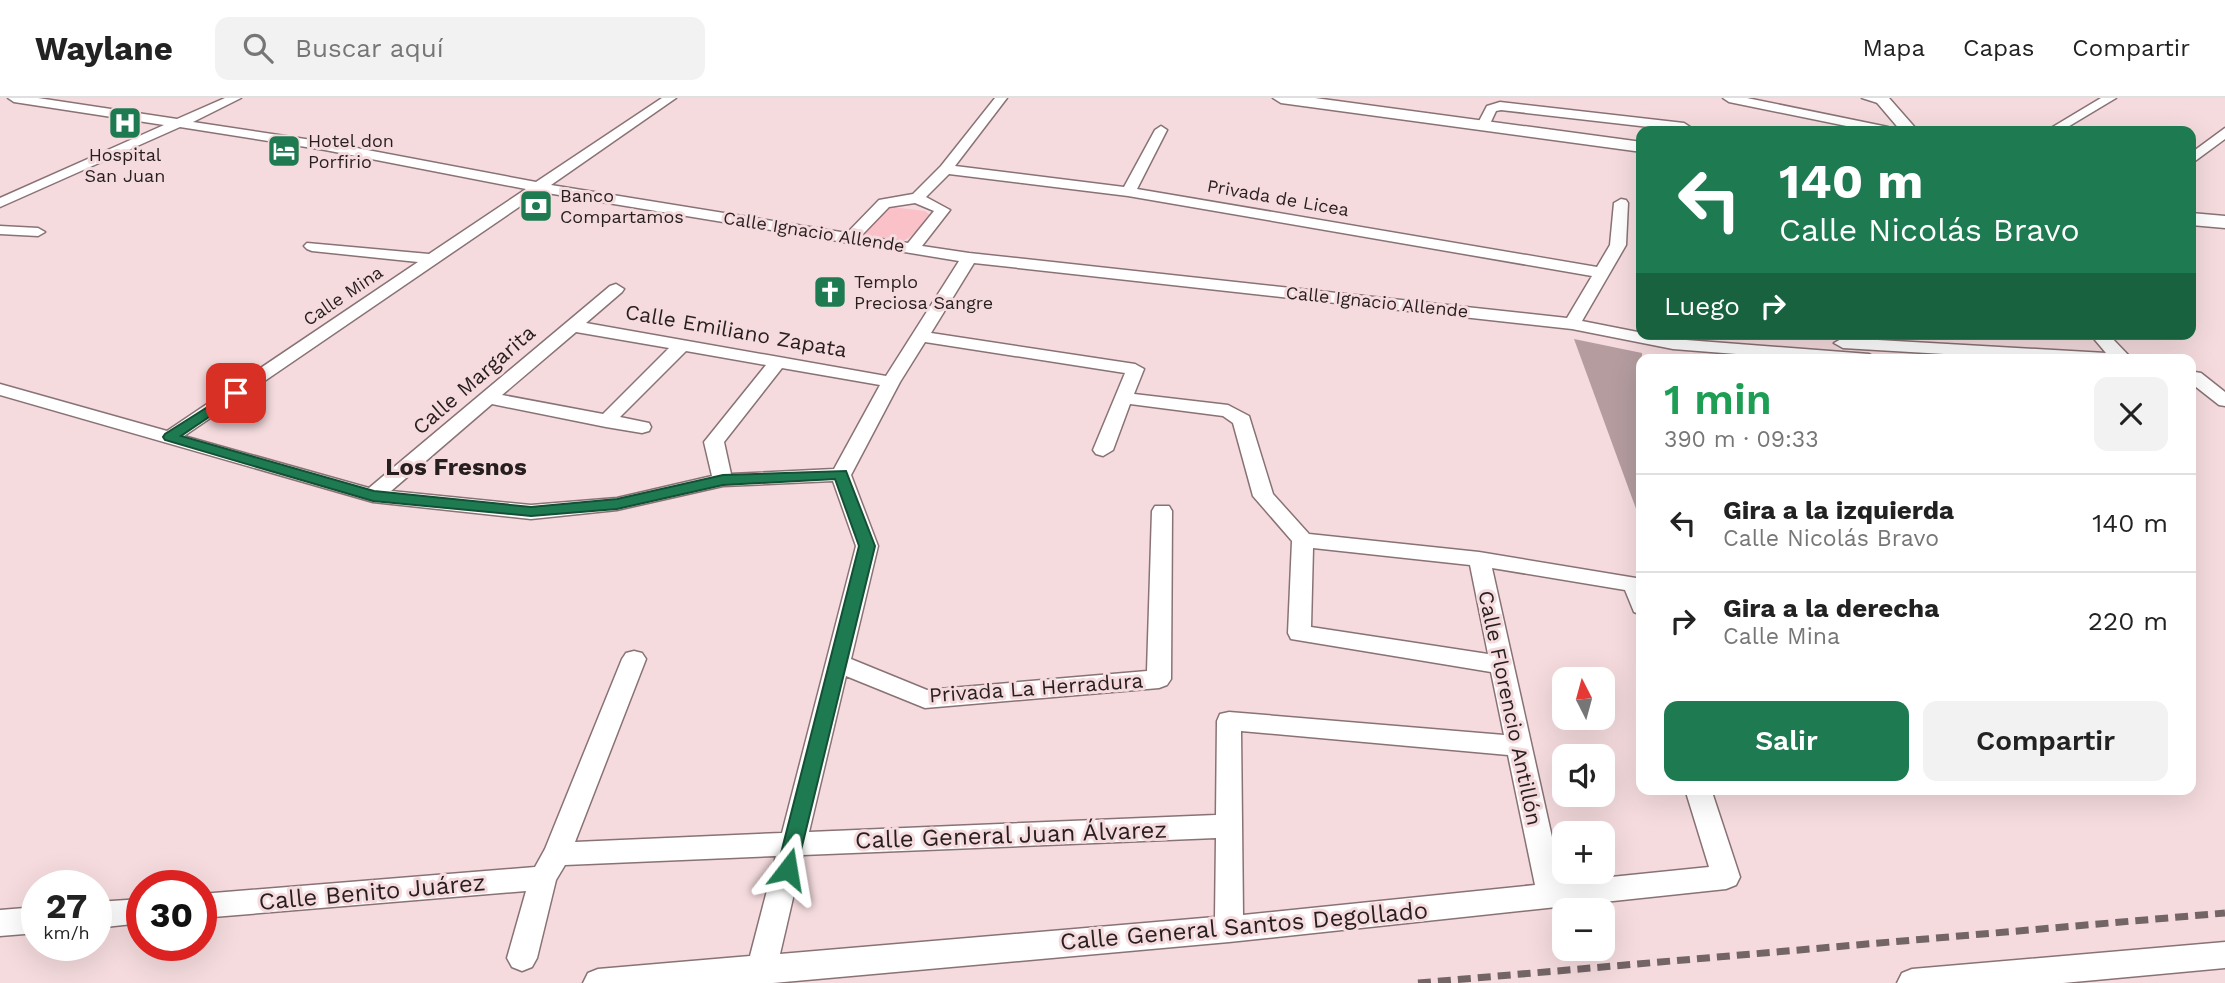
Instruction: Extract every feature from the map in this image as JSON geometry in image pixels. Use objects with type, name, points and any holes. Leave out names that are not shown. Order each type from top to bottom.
[{"type":"street","name":"Calle Ignacio Allende","points":[[14,98],[174,125],[325,146],[538,187],[969,258],[1573,324],[1636,335]]},
{"type":"street","points":[[0,203],[235,98]]},
{"type":"street","name":"Calle Mina","points":[[170,437],[670,98]]},
{"type":"street","points":[[918,198],[946,169],[1001,98]]},
{"type":"street","points":[[1281,98],[1636,146]]},
{"type":"street","points":[[1729,98],[1864,126]]},
{"type":"street","points":[[2061,126],[2110,98]]},
{"type":"street","points":[[1883,99],[1906,126]]},
{"type":"street","points":[[1883,99],[1918,126]]},
{"type":"street","points":[[1483,125],[1491,109],[1500,106],[1675,126]]},
{"type":"street","points":[[1128,192],[1161,130]]},
{"type":"street","points":[[2196,156],[2225,132]]},
{"type":"street","name":"Privada de Licea","points":[[946,169],[1128,192],[1603,273]]},
{"type":"street","points":[[850,239],[884,203],[918,198],[943,210],[913,247]]},
{"type":"street","points":[[1573,324],[1618,245],[1621,203]]},
{"type":"street","points":[[2196,219],[2225,222]]},
{"type":"street","points":[[0,230],[38,232]]},
{"type":"street","points":[[312,246],[432,259]]},
{"type":"street","points":[[760,975],[867,546],[841,475],[891,382],[969,258]]},
{"type":"street","name":"Calle Margarita","points":[[373,496],[616,289]]},
{"type":"street","name":"Calle Emiliano Zapata","points":[[573,326],[891,382]]},
{"type":"street","name":"Calle Ignacio Allende","points":[[1619,331],[1636,329]]},
{"type":"street","points":[[920,336],[1135,369],[1103,450]]},
{"type":"street","name":"Calle Ignacio Allende","points":[[1656,340],[1673,344],[1804,354]]},
{"type":"street","points":[[1818,340],[2042,354]]},
{"type":"street","points":[[2104,340],[2117,354]]},
{"type":"street","points":[[606,421],[682,345]]},
{"type":"street","points":[[723,480],[714,442],[777,363]]},
{"type":"street","points":[[2196,377],[2225,379]]},
{"type":"street","points":[[2196,379],[2225,401]]},
{"type":"street","points":[[0,389],[373,496],[531,512],[617,504],[723,480],[841,475]]},
{"type":"street","points":[[488,398],[642,427]]},
{"type":"street","points":[[1123,398],[1228,411],[1242,420],[1263,496],[1303,540],[1479,559],[1634,584],[1636,590]]},
{"type":"street","name":"Privada La Herradura","points":[[836,662],[925,699],[1158,679],[1163,511]]},
{"type":"street","points":[[1303,540],[1299,632],[1502,665]]},
{"type":"street","name":"Calle Florencio Antillón","points":[[1479,559],[1551,897]]},
{"type":"street","points":[[522,958],[550,866],[634,659]]},
{"type":"street","points":[[1229,929],[1230,721],[1518,746]]},
{"type":"street","name":"Calle General Santos Degollado","points":[[598,983],[760,975],[1551,897],[1726,877],[1700,795]]},
{"type":"street","name":"Calle General Juan Álvarez","points":[[794,844],[1228,826]]},
{"type":"street","name":"Calle Benito Juárez","points":[[217,904],[550,866],[794,844]]},
{"type":"street","points":[[0,923],[21,921]]},
{"type":"street","points":[[1913,983],[2017,978],[2225,955]]},
{"type":"shaded area","points":[[892,207],[925,211],[930,215],[914,233],[902,241],[864,237],[864,231],[882,210]]},
{"type":"building","points":[[1574,339],[1642,353],[1636,354],[1636,509]]},
{"type":"railway","points":[[1418,983],[2225,913]]},
{"type":"place","name":"Hospital San Juan","points":[[125,123]]},
{"type":"place","name":"Hotel don Porfirio","points":[[284,151]]},
{"type":"place","name":"Banco Compartamos","points":[[536,206]]},
{"type":"place","name":"Templo Preciosa Sangre","points":[[830,292]]},
{"type":"district","name":"Los Fresnos","points":[[456,467]]},
{"type":"route","points":[[236,393],[170,437],[373,496],[531,512],[617,504],[723,480],[841,475],[867,546],[836,662],[788,869]]}]
